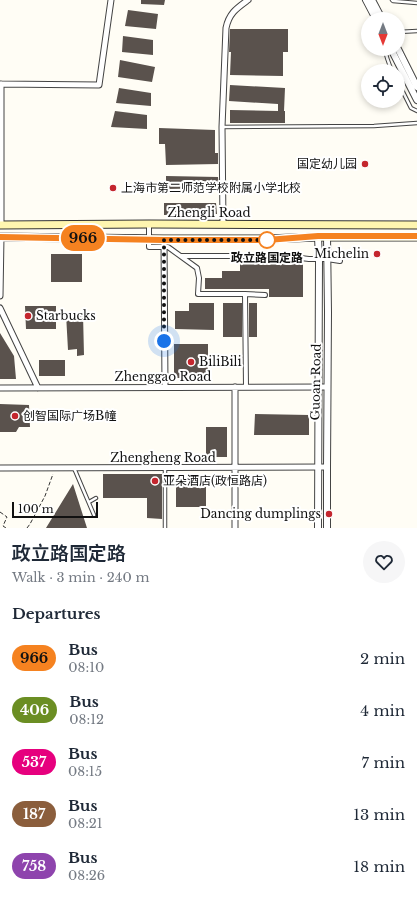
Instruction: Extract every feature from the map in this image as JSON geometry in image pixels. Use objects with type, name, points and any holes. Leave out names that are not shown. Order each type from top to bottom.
[{"type":"main road","name":"Zhengli Road","points":[[0,225],[417,225]]},
{"type":"main road","points":[[1,237],[267,240],[318,236],[417,236]]},
{"type":"street","points":[[0,225],[0,84],[99,85],[111,0]]},
{"type":"street","points":[[223,224],[222,127],[228,20],[235,9],[248,0]]},
{"type":"street","points":[[366,0],[372,12]]},
{"type":"street","points":[[372,0],[378,12]]},
{"type":"street","points":[[395,56],[417,100]]},
{"type":"street","points":[[402,56],[417,87]]},
{"type":"street","points":[[149,224],[149,247],[168,247],[196,268],[199,278],[198,294],[265,295]]},
{"type":"street","name":"Guoan Road","points":[[318,236],[320,259],[318,528]]},
{"type":"street","name":"Guoan Road","points":[[327,236],[328,312],[326,467],[328,528]]},
{"type":"street","points":[[0,296],[1,237]]},
{"type":"street","points":[[164,240],[165,387]]},
{"type":"street","points":[[180,256],[284,256],[340,261]]},
{"type":"street","points":[[245,294],[246,387]]},
{"type":"street","points":[[0,308],[38,388]]},
{"type":"street","points":[[235,387],[235,528]]},
{"type":"street","name":"Zhenggao Road","points":[[0,388],[327,387]]},
{"type":"street","name":"Zhengheng Road","points":[[0,468],[326,467]]},
{"type":"lane","points":[[392,0],[417,3]]},
{"type":"lane","points":[[405,32],[417,31]]},
{"type":"lane","points":[[405,96],[411,108],[417,111]]},
{"type":"lane","points":[[222,127],[374,126],[417,123]]},
{"type":"lane","points":[[74,468],[94,515]]},
{"type":"lane","points":[[165,468],[165,528]]},
{"type":"lane","points":[[89,502],[96,498]]},
{"type":"path","points":[[27,528],[45,496],[56,468]]},
{"type":"path","points":[[0,512],[7,517],[3,526],[6,528]]},
{"type":"building","points":[[141,0],[165,0],[164,5],[141,4]]},
{"type":"building","points":[[128,10],[158,14],[156,29],[125,26]]},
{"type":"building","points":[[230,29],[288,29],[288,52],[283,52],[283,76],[230,75]]},
{"type":"building","points":[[123,36],[153,40],[153,55],[122,52]]},
{"type":"building","points":[[120,60],[155,67],[152,82],[118,77]]},
{"type":"building","points":[[230,85],[285,88],[285,123],[230,123],[230,110],[278,111],[278,104],[229,101]]},
{"type":"building","points":[[119,88],[151,93],[151,106],[116,103]]},
{"type":"building","points":[[115,111],[147,115],[147,129],[111,127]]},
{"type":"building","points":[[159,128],[215,130],[215,153],[218,153],[218,164],[166,165],[165,144],[159,144]]},
{"type":"building","points":[[166,176],[218,177],[219,188],[166,189]]},
{"type":"building","points":[[164,203],[216,203],[217,214],[164,215]]},
{"type":"building","points":[[51,254],[82,254],[82,282],[51,282]]},
{"type":"building","points":[[240,263],[303,263],[303,297],[269,297],[269,289],[205,289],[205,278],[222,278],[222,271],[240,271]]},
{"type":"building","points":[[189,303],[214,303],[214,330],[175,329],[175,311],[189,311]]},
{"type":"building","points":[[223,303],[242,303],[242,337],[223,337]]},
{"type":"building","points":[[249,303],[257,303],[257,337],[249,337]]},
{"type":"building","points":[[25,306],[56,306],[56,329],[26,329]]},
{"type":"building","points":[[66,314],[83,314],[84,355],[77,356],[77,349],[68,350]]},
{"type":"building","points":[[0,333],[14,356],[16,379],[0,379]]},
{"type":"building","points":[[174,344],[208,344],[208,378],[174,378]]},
{"type":"building","points":[[39,360],[65,360],[65,376],[39,376]]},
{"type":"building","name":"创智国际广场B幢","points":[[0,404],[29,405],[30,427],[19,427],[16,432],[0,432]]},
{"type":"building","points":[[255,414],[309,415],[309,435],[254,435]]},
{"type":"building","points":[[206,427],[227,427],[227,457],[206,457]]},
{"type":"building","points":[[103,474],[162,474],[162,519],[147,518],[147,498],[103,498]]},
{"type":"building","points":[[176,483],[206,483],[206,507],[176,507]]},
{"type":"building","points":[[73,484],[87,528],[46,528]]},
{"type":"bus line","name":"966","points":[[0,237],[267,240],[318,236],[417,236]]},
{"type":"place","name":"国定幼儿园","points":[[365,164]]},
{"type":"place","name":"上海市第二师范学校附属小学北校","points":[[113,188]]},
{"type":"place","name":"政立路国定路","points":[[267,240]]},
{"type":"place","name":"Michelin","points":[[377,254]]},
{"type":"place","name":"Starbucks","points":[[28,316]]},
{"type":"place","name":"BiliBili","points":[[191,362]]},
{"type":"place","name":"创智国际广场B幢","points":[[15,416]]},
{"type":"place","name":"亚朵酒店(政恒路店)","points":[[155,481]]},
{"type":"place","name":"Dancing dumplings","points":[[329,514]]},
{"type":"route","points":[[164,341],[164,240],[267,240]]}]
